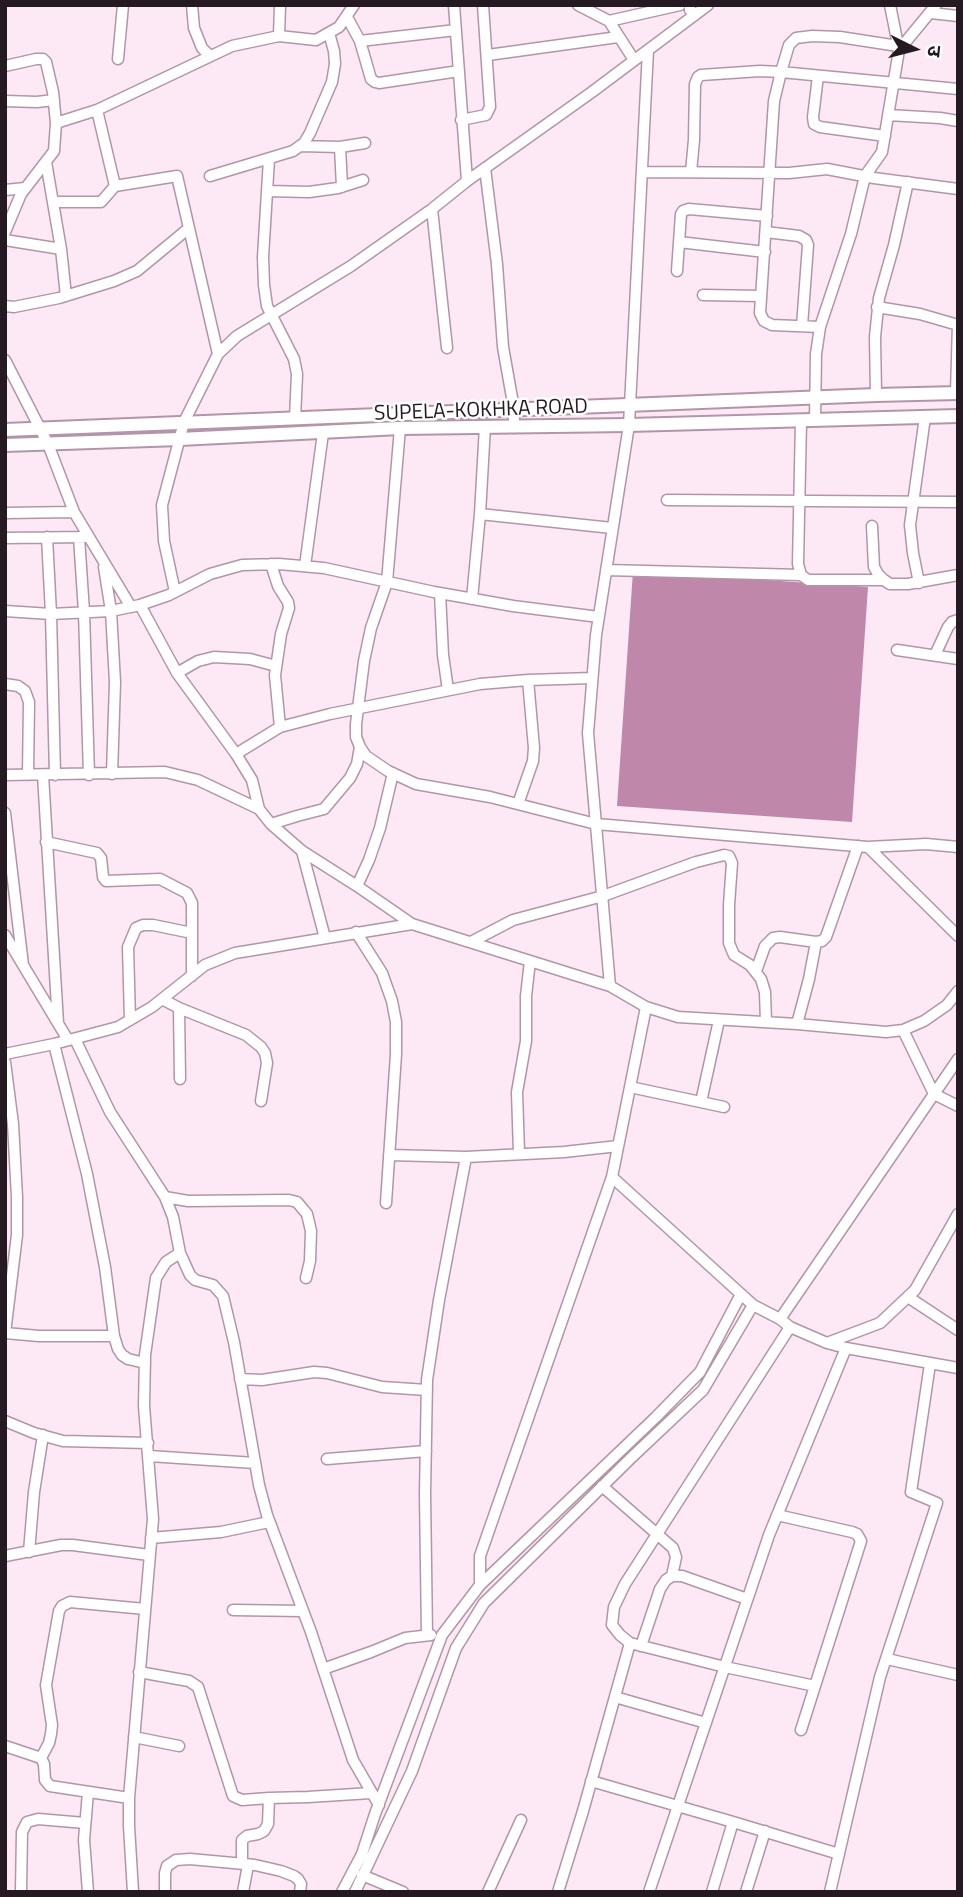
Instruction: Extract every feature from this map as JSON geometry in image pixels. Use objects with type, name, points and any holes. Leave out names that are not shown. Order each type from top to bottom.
[{"type":"street","points":[[118,59],[123,5]]},
{"type":"street","points":[[192,5],[194,27],[202,48],[210,57]]},
{"type":"street","points":[[279,36],[280,5]]},
{"type":"street","points":[[454,5],[467,181]]},
{"type":"street","points":[[461,120],[482,117],[490,107],[482,5]]},
{"type":"street","points":[[578,5],[609,21],[634,61]]},
{"type":"street","points":[[627,5],[628,17]]},
{"type":"street","points":[[609,21],[680,5]]},
{"type":"street","points":[[690,5],[690,10],[695,15]]},
{"type":"street","points":[[174,592],[164,541],[162,505],[184,422],[218,354],[237,336],[351,265],[426,213],[708,5]]},
{"type":"street","points":[[815,420],[816,354],[820,327],[851,234],[865,176],[882,152],[885,136],[899,48],[890,5]]},
{"type":"street","points":[[350,9],[369,74],[375,82],[458,71]]},
{"type":"street","points":[[55,123],[97,110],[232,46],[279,36],[316,40],[334,30],[350,9]]},
{"type":"street","points":[[899,48],[933,9],[958,16]]},
{"type":"street","points":[[210,176],[293,151],[300,146],[310,133],[332,82],[335,64],[334,30]]},
{"type":"street","points":[[360,41],[456,30]]},
{"type":"street","points":[[488,55],[618,37]]},
{"type":"street","points":[[820,327],[772,325],[764,321],[760,313],[774,102],[781,72],[789,45],[796,38],[840,37],[899,48]]},
{"type":"street","points":[[610,986],[588,733],[599,617],[629,425],[648,50]]},
{"type":"street","points":[[5,66],[43,59],[48,67],[55,123],[54,151],[20,194],[5,232]]},
{"type":"street","points":[[691,172],[695,84],[698,77],[760,71],[958,89]]},
{"type":"street","points":[[818,76],[814,124],[885,136]]},
{"type":"street","points":[[5,101],[54,100]]},
{"type":"street","points":[[97,110],[115,186]]},
{"type":"street","points":[[888,115],[958,121]]},
{"type":"street","points":[[300,146],[340,147],[365,143]]},
{"type":"street","points":[[340,147],[342,187]]},
{"type":"street","points":[[269,159],[263,257],[264,285],[270,314],[294,359],[297,374],[295,419]]},
{"type":"street","points":[[46,162],[66,296]]},
{"type":"street","points":[[485,168],[514,427]]},
{"type":"street","points":[[642,172],[789,173],[827,169],[958,189]]},
{"type":"street","points":[[53,202],[101,202],[115,186],[177,176],[218,354]]},
{"type":"street","points":[[267,191],[309,192],[342,187],[363,180]]},
{"type":"street","points":[[876,395],[877,307],[908,182]]},
{"type":"street","points":[[5,190],[25,188]]},
{"type":"street","points":[[677,271],[681,214],[685,210],[767,216]]},
{"type":"street","points":[[426,213],[447,348]]},
{"type":"street","points":[[5,306],[13,307],[66,296],[114,281],[137,271],[189,228]]},
{"type":"street","points":[[766,232],[799,236],[806,240],[808,246],[802,326]]},
{"type":"street","points":[[5,240],[61,249]]},
{"type":"street","points":[[679,242],[765,252]]},
{"type":"street","points":[[703,295],[761,296]]},
{"type":"street","points":[[877,307],[920,314],[958,325],[957,393]]},
{"type":"street","points":[[5,360],[48,444],[84,537],[102,559],[131,607],[174,592],[210,574],[242,565],[271,564],[324,568],[472,599],[599,617]]},
{"type":"street","name":"SUPELA-KOKHKA ROAD","points":[[5,430],[957,393]]},
{"type":"street","name":"SUPELA-KOKHKA ROAD","points":[[5,445],[400,428],[958,416]]},
{"type":"street","points":[[919,583],[910,538],[925,417]]},
{"type":"street","points":[[801,420],[799,564],[803,578],[884,580],[898,585],[958,575]]},
{"type":"street","points":[[472,599],[485,426]]},
{"type":"street","points":[[400,428],[387,582],[364,662],[358,709],[356,737],[366,756],[416,785],[490,796],[596,824],[863,847],[926,844],[958,847]]},
{"type":"street","points":[[306,566],[323,433]]},
{"type":"street","points":[[667,500],[958,502]]},
{"type":"street","points":[[5,513],[74,512]]},
{"type":"street","points":[[480,514],[612,528]]},
{"type":"street","points":[[872,526],[874,567],[884,580]]},
{"type":"street","points":[[47,537],[55,775]]},
{"type":"street","points":[[5,538],[84,537]]},
{"type":"street","points":[[84,537],[89,775]]},
{"type":"street","points":[[102,559],[111,611],[115,682],[112,774]]},
{"type":"street","points":[[271,564],[289,608],[281,634],[276,666],[279,727]]},
{"type":"street","points":[[606,569],[801,575]]},
{"type":"street","points":[[440,593],[448,690]]},
{"type":"street","points":[[5,611],[51,614],[111,611],[140,605]]},
{"type":"street","points":[[140,605],[177,673],[252,780],[259,808],[271,824],[302,851],[412,924],[610,986],[646,1007],[678,1017],[887,1032],[903,1030],[952,1005],[958,991]]},
{"type":"street","points":[[935,655],[950,624],[958,620]]},
{"type":"street","points":[[897,650],[958,659]]},
{"type":"street","points":[[177,673],[198,661],[214,657],[250,659],[276,666]]},
{"type":"street","points":[[236,754],[279,727],[309,719],[480,684],[592,678]]},
{"type":"street","points":[[517,804],[533,761],[528,680]]},
{"type":"street","points":[[5,684],[18,686],[25,691],[29,702],[27,775]]},
{"type":"street","points":[[271,824],[324,809],[351,778],[360,747]]},
{"type":"street","points":[[5,775],[165,772],[198,780],[259,808]]},
{"type":"street","points":[[358,886],[380,828],[393,773]]},
{"type":"street","points":[[43,775],[58,1023]]},
{"type":"street","points":[[5,813],[23,965]]},
{"type":"street","points":[[46,842],[97,853],[101,858],[106,881],[160,879],[183,890],[190,897],[192,904],[192,976]]},
{"type":"street","points":[[863,847],[958,936]]},
{"type":"street","points":[[755,971],[765,946],[773,938],[816,942],[827,937],[863,847]]},
{"type":"street","points":[[302,851],[325,938]]},
{"type":"street","points":[[471,942],[513,920],[603,896],[696,862],[729,856],[732,863],[729,943],[734,956],[755,971],[765,992],[766,1022]]},
{"type":"street","points":[[5,1055],[118,1027],[162,999],[205,965],[235,953],[412,924]]},
{"type":"street","points":[[130,1020],[128,947],[136,928],[153,925],[192,933]]},
{"type":"street","points":[[356,932],[382,973],[396,1022],[386,1203]]},
{"type":"street","points":[[5,935],[58,1023],[71,1039],[110,1112],[165,1197],[173,1217],[180,1253],[190,1275],[213,1285],[223,1296],[259,1485],[270,1522],[353,1760],[379,1805]]},
{"type":"street","points":[[797,1024],[816,942]]},
{"type":"street","points":[[519,1153],[517,1092],[526,1041],[526,996],[530,961]]},
{"type":"street","points":[[162,999],[246,1035],[261,1047],[267,1063],[261,1101]]},
{"type":"street","points":[[480,1585],[480,1556],[612,1177],[646,1007]]},
{"type":"street","points":[[179,1008],[180,1079]]},
{"type":"street","points":[[701,1102],[719,1020]]},
{"type":"street","points":[[903,1030],[934,1094],[958,1106]]},
{"type":"street","points":[[54,1044],[87,1174],[105,1267],[114,1336],[122,1355],[145,1363]]},
{"type":"street","points":[[780,1319],[958,1059]]},
{"type":"street","points":[[5,1062],[17,1235],[5,1333],[114,1336]]},
{"type":"street","points":[[630,1087],[724,1107]]},
{"type":"street","points":[[389,1155],[466,1157],[618,1146]]},
{"type":"street","points":[[427,1635],[427,1390],[439,1300],[466,1157]]},
{"type":"street","points":[[612,1177],[753,1305],[790,1326],[845,1349],[958,1368]]},
{"type":"street","points":[[165,1197],[188,1201],[297,1202],[307,1214],[311,1231],[306,1278]]},
{"type":"street","points":[[5,1208],[17,1210]]},
{"type":"street","points":[[827,1343],[880,1323],[908,1297],[915,1290],[958,1214]]},
{"type":"street","points":[[133,1892],[129,1798],[153,1519],[145,1406],[145,1363],[156,1278],[166,1262],[180,1253]]},
{"type":"street","points":[[342,1892],[362,1854],[442,1635],[480,1585],[700,1373],[741,1294]]},
{"type":"street","points":[[908,1297],[958,1330]]},
{"type":"street","points":[[355,1892],[412,1771],[456,1648],[484,1603],[703,1390],[753,1305]]},
{"type":"street","points":[[790,1326],[625,1584],[614,1607],[612,1625],[620,1635],[635,1645],[815,1686]]},
{"type":"street","points":[[649,1892],[777,1515],[845,1349]]},
{"type":"street","points":[[830,1892],[880,1677],[937,1503],[911,1492],[930,1364]]},
{"type":"street","points":[[240,1379],[262,1380],[314,1372],[382,1387],[427,1390]]},
{"type":"street","points":[[5,1421],[64,1441],[148,1443]]},
{"type":"street","points":[[29,1552],[34,1492],[43,1435]]},
{"type":"street","points":[[327,1459],[426,1451]]},
{"type":"street","points":[[149,1456],[255,1463]]},
{"type":"street","points":[[602,1486],[676,1553],[672,1576]]},
{"type":"street","points":[[777,1515],[852,1532],[857,1534],[861,1541],[801,1730]]},
{"type":"street","points":[[151,1538],[221,1532],[270,1522]]},
{"type":"street","points":[[5,1556],[61,1545],[149,1555]]},
{"type":"street","points":[[558,1892],[615,1697],[635,1645],[666,1580],[672,1576],[682,1576],[747,1599]]},
{"type":"street","points":[[129,1798],[54,1787],[46,1783],[41,1758],[49,1744],[52,1725],[46,1685],[62,1606],[71,1602],[145,1609]]},
{"type":"street","points":[[233,1611],[303,1611]]},
{"type":"street","points":[[323,1669],[405,1638],[442,1635]]},
{"type":"street","points":[[887,1659],[958,1675]]},
{"type":"street","points":[[139,1672],[189,1681],[198,1687],[233,1796],[242,1800],[371,1793]]},
{"type":"street","points":[[615,1697],[706,1723]]},
{"type":"street","points":[[134,1737],[179,1746]]},
{"type":"street","points":[[5,1746],[41,1758]]},
{"type":"street","points":[[591,1781],[839,1854]]},
{"type":"street","points":[[88,1792],[85,1823],[88,1892]]},
{"type":"street","points":[[243,1892],[245,1864],[242,1840],[264,1831],[268,1824],[269,1798]]},
{"type":"street","points":[[21,1892],[22,1832],[27,1822],[37,1819],[85,1823]]},
{"type":"street","points":[[488,1892],[521,1820]]},
{"type":"street","points":[[712,1892],[733,1822]]},
{"type":"street","points":[[746,1892],[765,1832]]},
{"type":"street","points":[[165,1892],[167,1866],[176,1860],[190,1859],[245,1864],[281,1871],[294,1876],[301,1884],[300,1892]]},
{"type":"street","points":[[362,1875],[403,1892]]},
{"type":"shaded area","points":[[633,571],[868,587],[852,822],[617,806]]}]
